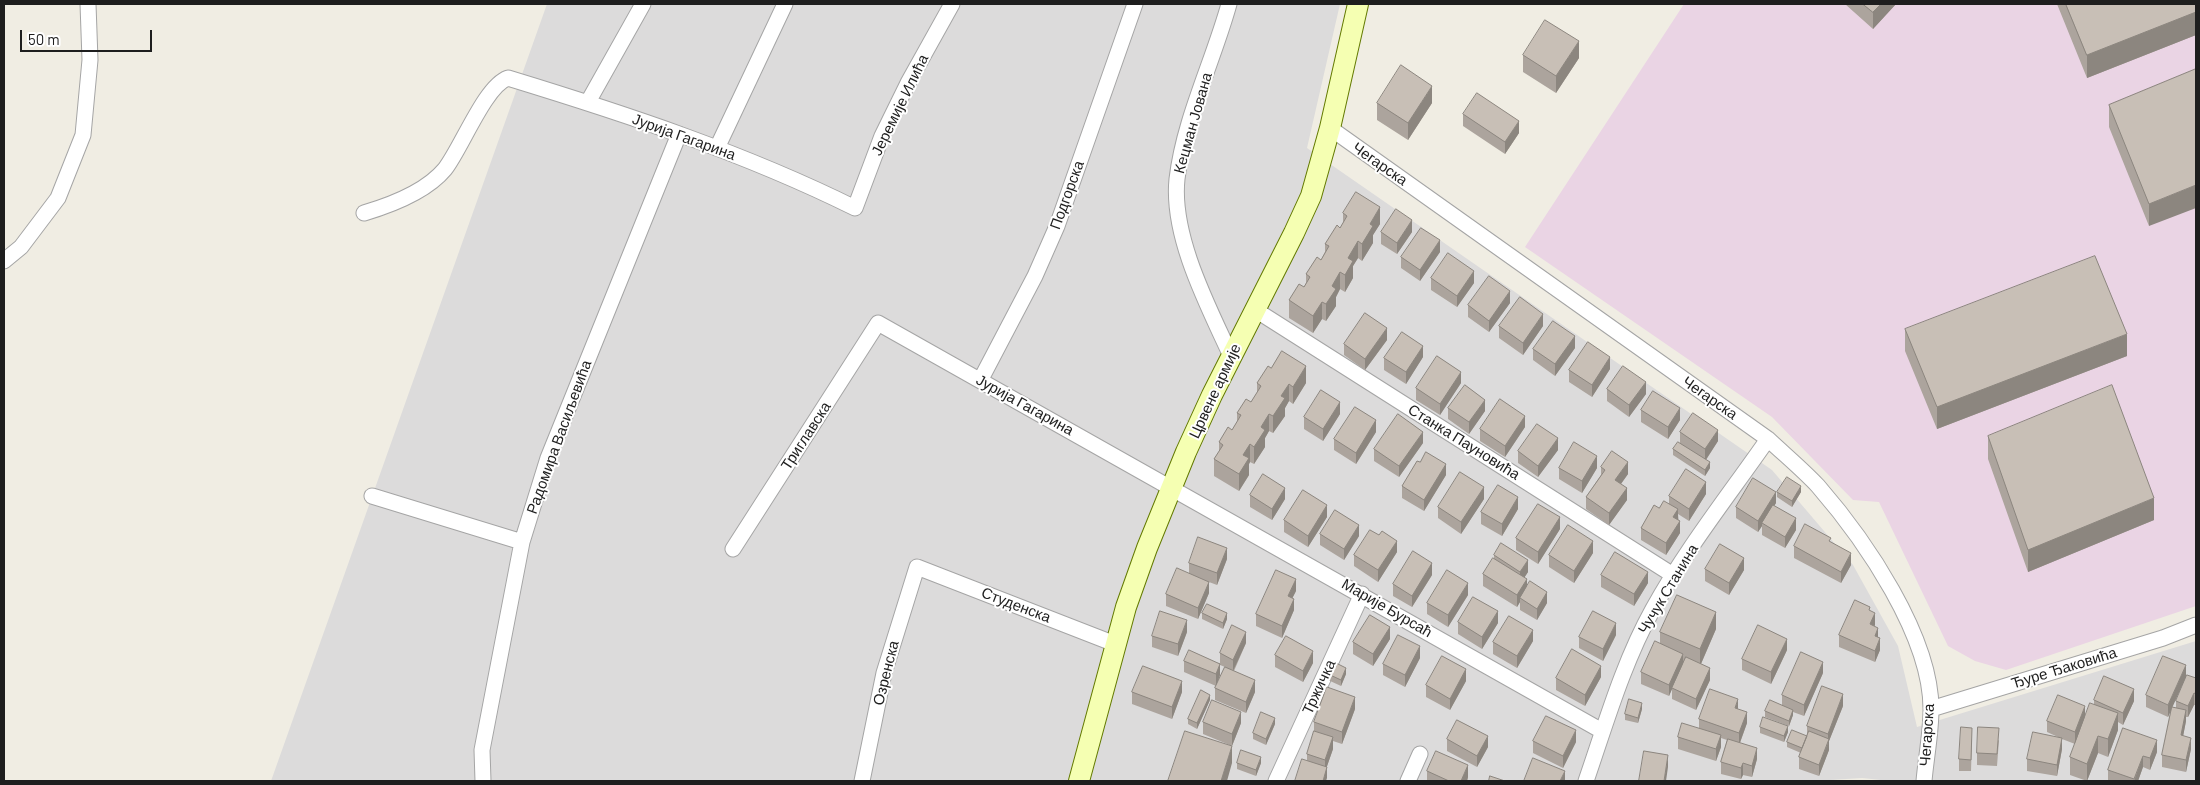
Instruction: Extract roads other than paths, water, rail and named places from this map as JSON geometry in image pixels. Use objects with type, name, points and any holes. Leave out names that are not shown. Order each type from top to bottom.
[{"type":"main road","name":"Црвене армије","points":[[1079,781],[1135,579],[1172,488],[1231,356],[1305,211],[1330,128],[1358,4]]},
{"type":"street","points":[[4,261],[21,247],[58,198],[83,135],[90,60],[88,4]]},
{"type":"street","points":[[588,102],[642,4]]},
{"type":"street","points":[[717,148],[785,4]]},
{"type":"street","name":"Јеремије Илића","points":[[855,208],[882,136],[908,83],[952,4]]},
{"type":"street","name":"Подгорска","points":[[981,380],[1035,276],[1057,226],[1135,4]]},
{"type":"street","name":"Кецман Јована","points":[[1229,4],[1185,142],[1177,180],[1178,206],[1186,247],[1200,289],[1231,356]]},
{"type":"street","name":"Јурија Гагарина","points":[[364,213],[383,207],[434,179],[452,159],[495,86],[508,78],[588,102],[717,148],[807,185],[855,208]]},
{"type":"street","name":"Чегарска","points":[[1330,128],[1768,440],[1797,465],[1824,494],[1848,524],[1892,591],[1911,626],[1922,654],[1931,709],[1924,781]]},
{"type":"street","name":"Радомира Васиљевића","points":[[483,781],[482,750],[522,542],[548,458],[679,134]]},
{"type":"street","name":"Станка Пауновића","points":[[1254,309],[1673,575]]},
{"type":"street","name":"Јурија Гагарина","points":[[878,323],[1172,488]]},
{"type":"street","name":"Триглавска","points":[[733,549],[878,323]]},
{"type":"street","name":"Чучук Станина","points":[[1586,781],[1602,731],[1637,640],[1673,575],[1768,440]]},
{"type":"street","name":"Марије Бурсаћ","points":[[1172,488],[1602,731]]},
{"type":"street","points":[[372,496],[522,542]]},
{"type":"street","name":"Студенска","points":[[917,567],[1116,644]]},
{"type":"street","name":"Озренска","points":[[862,781],[884,674],[917,567]]},
{"type":"street","name":"Тржичка","points":[[1276,781],[1362,594]]},
{"type":"street","name":"Ђуре Ђаковића","points":[[1931,709],[2163,638],[2196,625]]},
{"type":"street","points":[[1408,781],[1420,754]]}]
